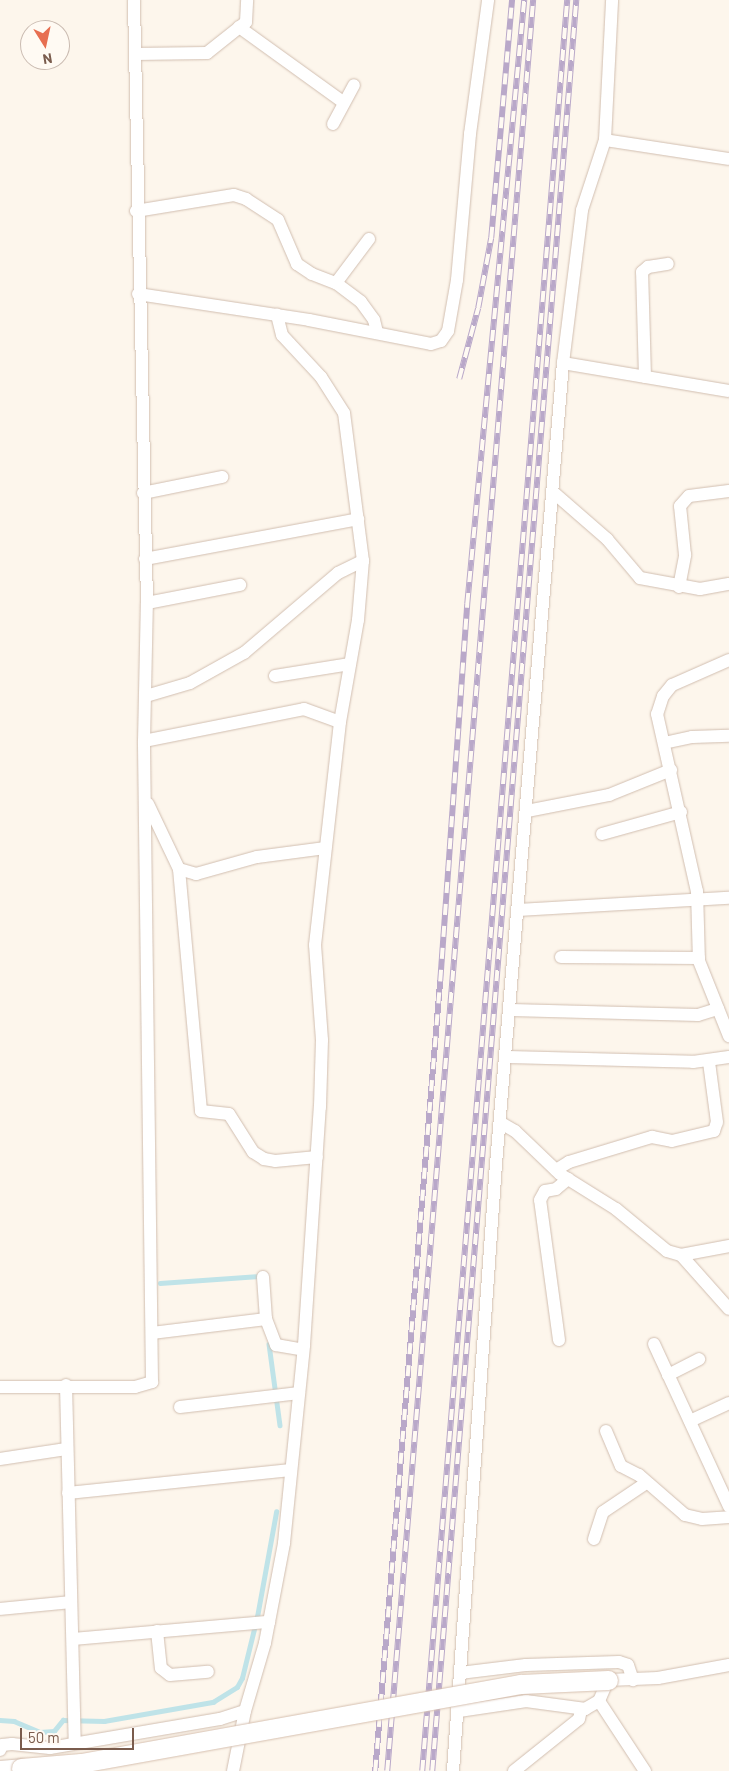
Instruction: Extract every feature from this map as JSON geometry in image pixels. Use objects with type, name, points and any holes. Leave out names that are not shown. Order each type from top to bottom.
[{"type":"street","points":[[0,1388],[66,1385],[147,1385],[152,1382],[147,802],[144,740],[147,603],[136,211],[134,0]]},
{"type":"street","points":[[135,54],[206,53],[246,22],[247,0]]},
{"type":"street","points":[[138,294],[277,315],[436,344],[448,331],[458,280],[470,134],[488,0]]},
{"type":"street","points":[[453,1771],[459,1711],[460,1673],[501,1123],[508,1057],[562,363],[582,210],[605,140],[612,0]]},
{"type":"street","points":[[239,27],[343,102]]},
{"type":"street","points":[[333,124],[343,102],[354,85]]},
{"type":"street","points":[[605,140],[729,159]]},
{"type":"street","points":[[136,211],[234,195],[246,199],[278,220],[297,264],[312,274],[336,283],[369,310],[377,332]]},
{"type":"street","points":[[336,283],[368,239]]},
{"type":"street","points":[[645,377],[642,272],[648,267],[668,264]]},
{"type":"street","points":[[233,1771],[245,1711],[269,1622],[284,1543],[303,1350],[317,1157],[322,1040],[316,945],[340,722],[358,620],[363,561],[344,413],[321,377],[282,335],[277,315]]},
{"type":"street","points":[[562,363],[729,391]]},
{"type":"street","points":[[143,493],[222,477]]},
{"type":"street","points":[[679,587],[685,555],[680,506],[689,496],[729,491]]},
{"type":"street","points":[[553,492],[607,539],[640,578],[679,587],[700,589],[729,584]]},
{"type":"street","points":[[145,560],[358,519]]},
{"type":"street","points":[[146,696],[190,683],[244,653],[342,570],[363,561]]},
{"type":"street","points":[[147,603],[240,585]]},
{"type":"street","points":[[729,660],[667,690],[657,714],[681,812],[697,900],[699,958],[729,1036]]},
{"type":"street","points":[[275,676],[350,664]]},
{"type":"street","points":[[144,740],[304,709],[340,722]]},
{"type":"street","points":[[664,743],[692,737],[729,736]]},
{"type":"street","points":[[527,812],[609,795],[671,770]]},
{"type":"street","points":[[147,802],[179,869],[201,1111],[229,1114],[253,1152],[264,1159],[275,1161],[317,1157]]},
{"type":"street","points":[[602,834],[632,828],[643,820],[681,812]]},
{"type":"street","points":[[179,869],[196,874],[257,857],[325,848]]},
{"type":"street","points":[[518,910],[729,898]]},
{"type":"street","points":[[561,957],[699,958]]},
{"type":"street","points":[[511,1010],[698,1015],[718,1009]]},
{"type":"street","points":[[508,1057],[709,1062],[729,1057]]},
{"type":"street","points":[[556,1170],[568,1162],[652,1137],[672,1141],[714,1131],[717,1122],[709,1062]]},
{"type":"street","points":[[501,1123],[515,1130],[556,1170],[616,1209],[656,1244],[681,1255],[729,1309]]},
{"type":"street","points":[[559,1340],[540,1200],[545,1191],[556,1188],[568,1179]]},
{"type":"street","points":[[681,1255],[729,1246]]},
{"type":"street","points":[[263,1277],[266,1319],[276,1345],[303,1350]]},
{"type":"street","points":[[152,1333],[266,1319]]},
{"type":"street","points":[[654,1344],[729,1506]]},
{"type":"street","points":[[668,1375],[699,1359]]},
{"type":"street","points":[[66,1385],[66,1449],[75,1742]]},
{"type":"street","points":[[180,1407],[299,1393]]},
{"type":"street","points":[[690,1421],[729,1403]]},
{"type":"street","points":[[606,1431],[621,1466],[639,1476],[685,1515],[702,1519],[729,1517]]},
{"type":"street","points":[[0,1460],[66,1449]]},
{"type":"street","points":[[68,1493],[290,1470]]},
{"type":"street","points":[[594,1539],[603,1512],[646,1483]]},
{"type":"street","points":[[0,1609],[71,1602]]},
{"type":"street","points":[[73,1639],[269,1622]]},
{"type":"street","points":[[158,1631],[161,1668],[170,1675],[208,1672]]},
{"type":"street","points":[[460,1673],[526,1665],[619,1662],[628,1665],[633,1680]]},
{"type":"street","points":[[0,1770],[81,1763],[520,1684],[633,1680],[729,1665]]},
{"type":"street","points":[[459,1711],[526,1701],[581,1710],[592,1707],[599,1701],[608,1680]]},
{"type":"street","points":[[599,1701],[606,1706],[645,1771]]},
{"type":"street","points":[[514,1771],[530,1766],[579,1718],[581,1710]]},
{"type":"street","points":[[0,1750],[2,1745],[50,1748],[75,1742],[220,1719],[245,1711]]},
{"type":"waterway","points":[[160,1283],[259,1276],[260,1279]]},
{"type":"waterway","points":[[269,1344],[280,1425]]},
{"type":"waterway","points":[[0,1720],[14,1721],[40,1732],[54,1731],[63,1720],[104,1721],[213,1702],[237,1687],[242,1678],[257,1617],[276,1512]]},
{"type":"railway","points":[[459,379],[478,308],[491,238],[512,0]]},
{"type":"railway","points":[[375,1771],[440,981],[467,604],[524,0]]},
{"type":"railway","points":[[387,1771],[533,0]]},
{"type":"railway","points":[[422,1771],[567,0]]},
{"type":"railway","points":[[432,1771],[576,0]]}]
